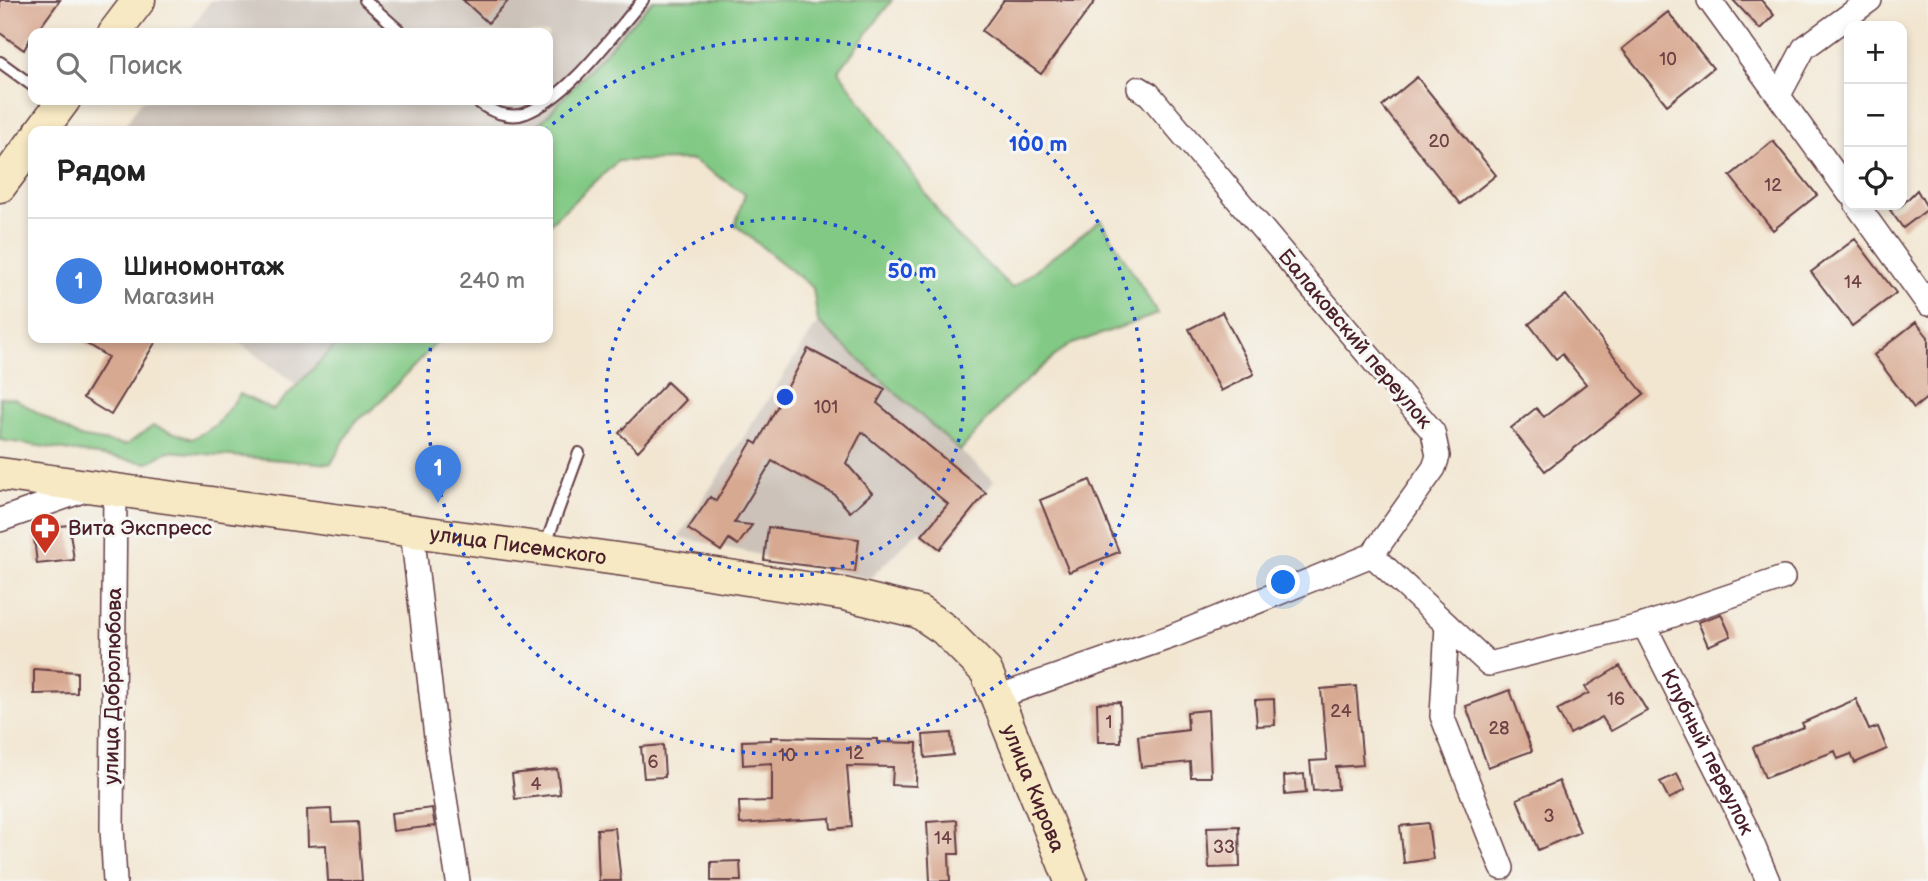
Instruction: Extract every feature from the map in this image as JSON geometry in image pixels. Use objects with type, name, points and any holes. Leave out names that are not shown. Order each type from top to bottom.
[{"type":"main road","points":[[118,28],[139,0]]},
{"type":"main road","points":[[44,126],[57,105]]},
{"type":"main road","points":[[0,186],[28,149]]},
{"type":"main road","name":"улица Писемского","points":[[0,474],[412,530],[844,594],[919,611],[944,629],[986,671],[997,697]]},
{"type":"main road","name":"улица Кирова","points":[[997,697],[1071,881]]},
{"type":"street","points":[[1709,0],[1844,187]]},
{"type":"street","points":[[1779,95],[1804,48],[1870,0]]},
{"type":"street","name":"Балаковский переулок","points":[[1139,88],[1149,94],[1433,432],[1438,456],[1434,468],[1372,555]]},
{"type":"street","points":[[1861,210],[1928,304]]},
{"type":"street","points":[[0,520],[104,489]]},
{"type":"street","name":"улица Добролюбова","points":[[104,489],[111,828],[115,881]]},
{"type":"street","points":[[412,530],[438,754],[458,881]]},
{"type":"street","points":[[997,697],[1173,636],[1372,555],[1489,664],[1644,625],[1783,578]]},
{"type":"street","points":[[1447,625],[1442,716],[1502,867]]},
{"type":"street","name":"Клубный переулок","points":[[1644,625],[1745,826],[1768,881]]},
{"type":"lane","points":[[365,0],[396,28]]},
{"type":"lane","points":[[553,96],[565,87],[643,0]]},
{"type":"lane","points":[[0,62],[28,82]]},
{"type":"lane","points":[[485,105],[504,115],[524,115],[541,105]]},
{"type":"lane","points":[[544,549],[579,453]]},
{"type":"shaded area","points":[[211,0],[654,0],[538,126],[124,126],[139,105],[553,105],[553,28],[191,28]]},
{"type":"shaded area","points":[[818,322],[994,481],[942,549],[919,530],[869,579],[679,537]]},
{"type":"shaded area","points":[[240,343],[338,343],[298,386]]},
{"type":"green space","points":[[653,0],[892,0],[839,71],[953,232],[1012,288],[1101,220],[1158,314],[1067,346],[1007,397],[960,451],[818,322],[813,288],[735,225],[745,194],[693,160],[618,161],[553,220],[553,126],[538,126]]},
{"type":"green space","points":[[338,343],[436,343],[373,409],[354,423],[331,464],[168,451],[148,463],[0,440],[0,397],[15,399],[79,437],[126,445],[153,426],[192,439],[216,425],[240,394],[273,410]]},
{"type":"building","points":[[0,0],[60,0],[40,28],[28,28],[28,42],[24,50],[0,33]]},
{"type":"building","points":[[463,0],[509,0],[488,23]]},
{"type":"building","points":[[1004,0],[1096,0],[1041,74],[982,31]]},
{"type":"building","points":[[1733,0],[1761,0],[1774,15],[1760,29]]},
{"type":"building","points":[[1668,12],[1713,68],[1667,105],[1622,49]]},
{"type":"building","points":[[1417,77],[1496,175],[1460,204],[1382,106]]},
{"type":"building","points":[[1773,141],[1817,195],[1773,230],[1730,176]]},
{"type":"building","points":[[1917,190],[1928,209],[1903,228],[1890,210],[1907,210],[1907,200]]},
{"type":"building","points":[[1855,239],[1896,293],[1852,326],[1811,272]]},
{"type":"building","points":[[1566,295],[1644,394],[1545,471],[1511,428],[1536,408],[1544,417],[1586,384],[1562,354],[1556,359],[1529,324]]},
{"type":"building","points":[[1222,312],[1254,374],[1221,391],[1189,329]]},
{"type":"building","points":[[1916,322],[1928,337],[1928,397],[1914,408],[1874,355]]},
{"type":"building","points":[[85,343],[155,343],[111,415],[83,398],[108,357]]},
{"type":"building","points":[[808,349],[885,389],[877,403],[986,493],[940,549],[922,535],[948,504],[862,432],[846,463],[872,493],[850,512],[834,494],[772,461],[734,523],[752,525],[738,545],[729,539],[721,551],[688,529],[710,497],[716,501],[752,441],[757,444]]},
{"type":"building","points":[[667,382],[686,400],[638,451],[619,433]]},
{"type":"building","points":[[1090,480],[1119,552],[1069,572],[1040,500]]},
{"type":"building","points":[[69,525],[74,560],[37,564],[33,529]]},
{"type":"building","points":[[768,527],[859,539],[855,572],[764,560]]},
{"type":"building","points":[[1721,614],[1731,636],[1708,646],[1698,622]]},
{"type":"building","points":[[1620,666],[1647,711],[1611,731],[1602,717],[1570,734],[1557,710],[1589,693],[1585,687]]},
{"type":"building","points":[[34,669],[77,672],[77,693],[34,694]]},
{"type":"building","points":[[1356,686],[1363,765],[1336,767],[1338,789],[1313,791],[1310,761],[1327,760],[1321,689]]},
{"type":"building","points":[[1510,690],[1532,751],[1488,767],[1466,706]]},
{"type":"building","points":[[1274,699],[1275,725],[1257,726],[1255,700]]},
{"type":"building","points":[[1856,699],[1869,730],[1878,727],[1887,749],[1855,763],[1851,754],[1838,759],[1835,751],[1765,778],[1753,747],[1804,727],[1802,723]]},
{"type":"building","points":[[1120,702],[1121,742],[1098,742],[1097,703]]},
{"type":"building","points":[[1208,710],[1211,777],[1191,777],[1190,762],[1141,767],[1138,736],[1188,730],[1187,712]]},
{"type":"building","points":[[951,733],[953,755],[925,758],[923,735]]},
{"type":"building","points":[[771,737],[877,739],[877,742],[917,743],[916,786],[892,785],[893,767],[847,766],[852,827],[831,829],[830,818],[740,824],[739,802],[772,801],[772,763],[743,765],[742,741],[771,740]]},
{"type":"building","points":[[663,745],[665,777],[644,778],[641,747]]},
{"type":"building","points":[[557,769],[560,794],[515,799],[512,774]]},
{"type":"building","points":[[1304,774],[1306,793],[1285,795],[1284,776]]},
{"type":"building","points":[[1677,774],[1685,790],[1669,799],[1660,782]]},
{"type":"building","points":[[1559,781],[1580,832],[1538,850],[1517,799]]},
{"type":"building","points":[[432,808],[435,826],[393,831],[391,813]]},
{"type":"building","points":[[331,809],[332,823],[358,822],[362,881],[328,881],[326,845],[308,846],[307,810]]},
{"type":"building","points":[[957,820],[959,854],[949,854],[950,881],[930,881],[927,822]]},
{"type":"building","points":[[1428,823],[1433,859],[1404,863],[1400,826]]},
{"type":"building","points":[[1239,826],[1240,867],[1209,868],[1207,827]]},
{"type":"building","points":[[615,828],[621,881],[599,881],[597,829]]},
{"type":"building","points":[[740,861],[741,881],[711,881],[711,862]]},
{"type":"place","name":"Шиномонтаж","points":[[438,503]]},
{"type":"place","name":"Вита Экспресс","points":[[45,555]]}]
